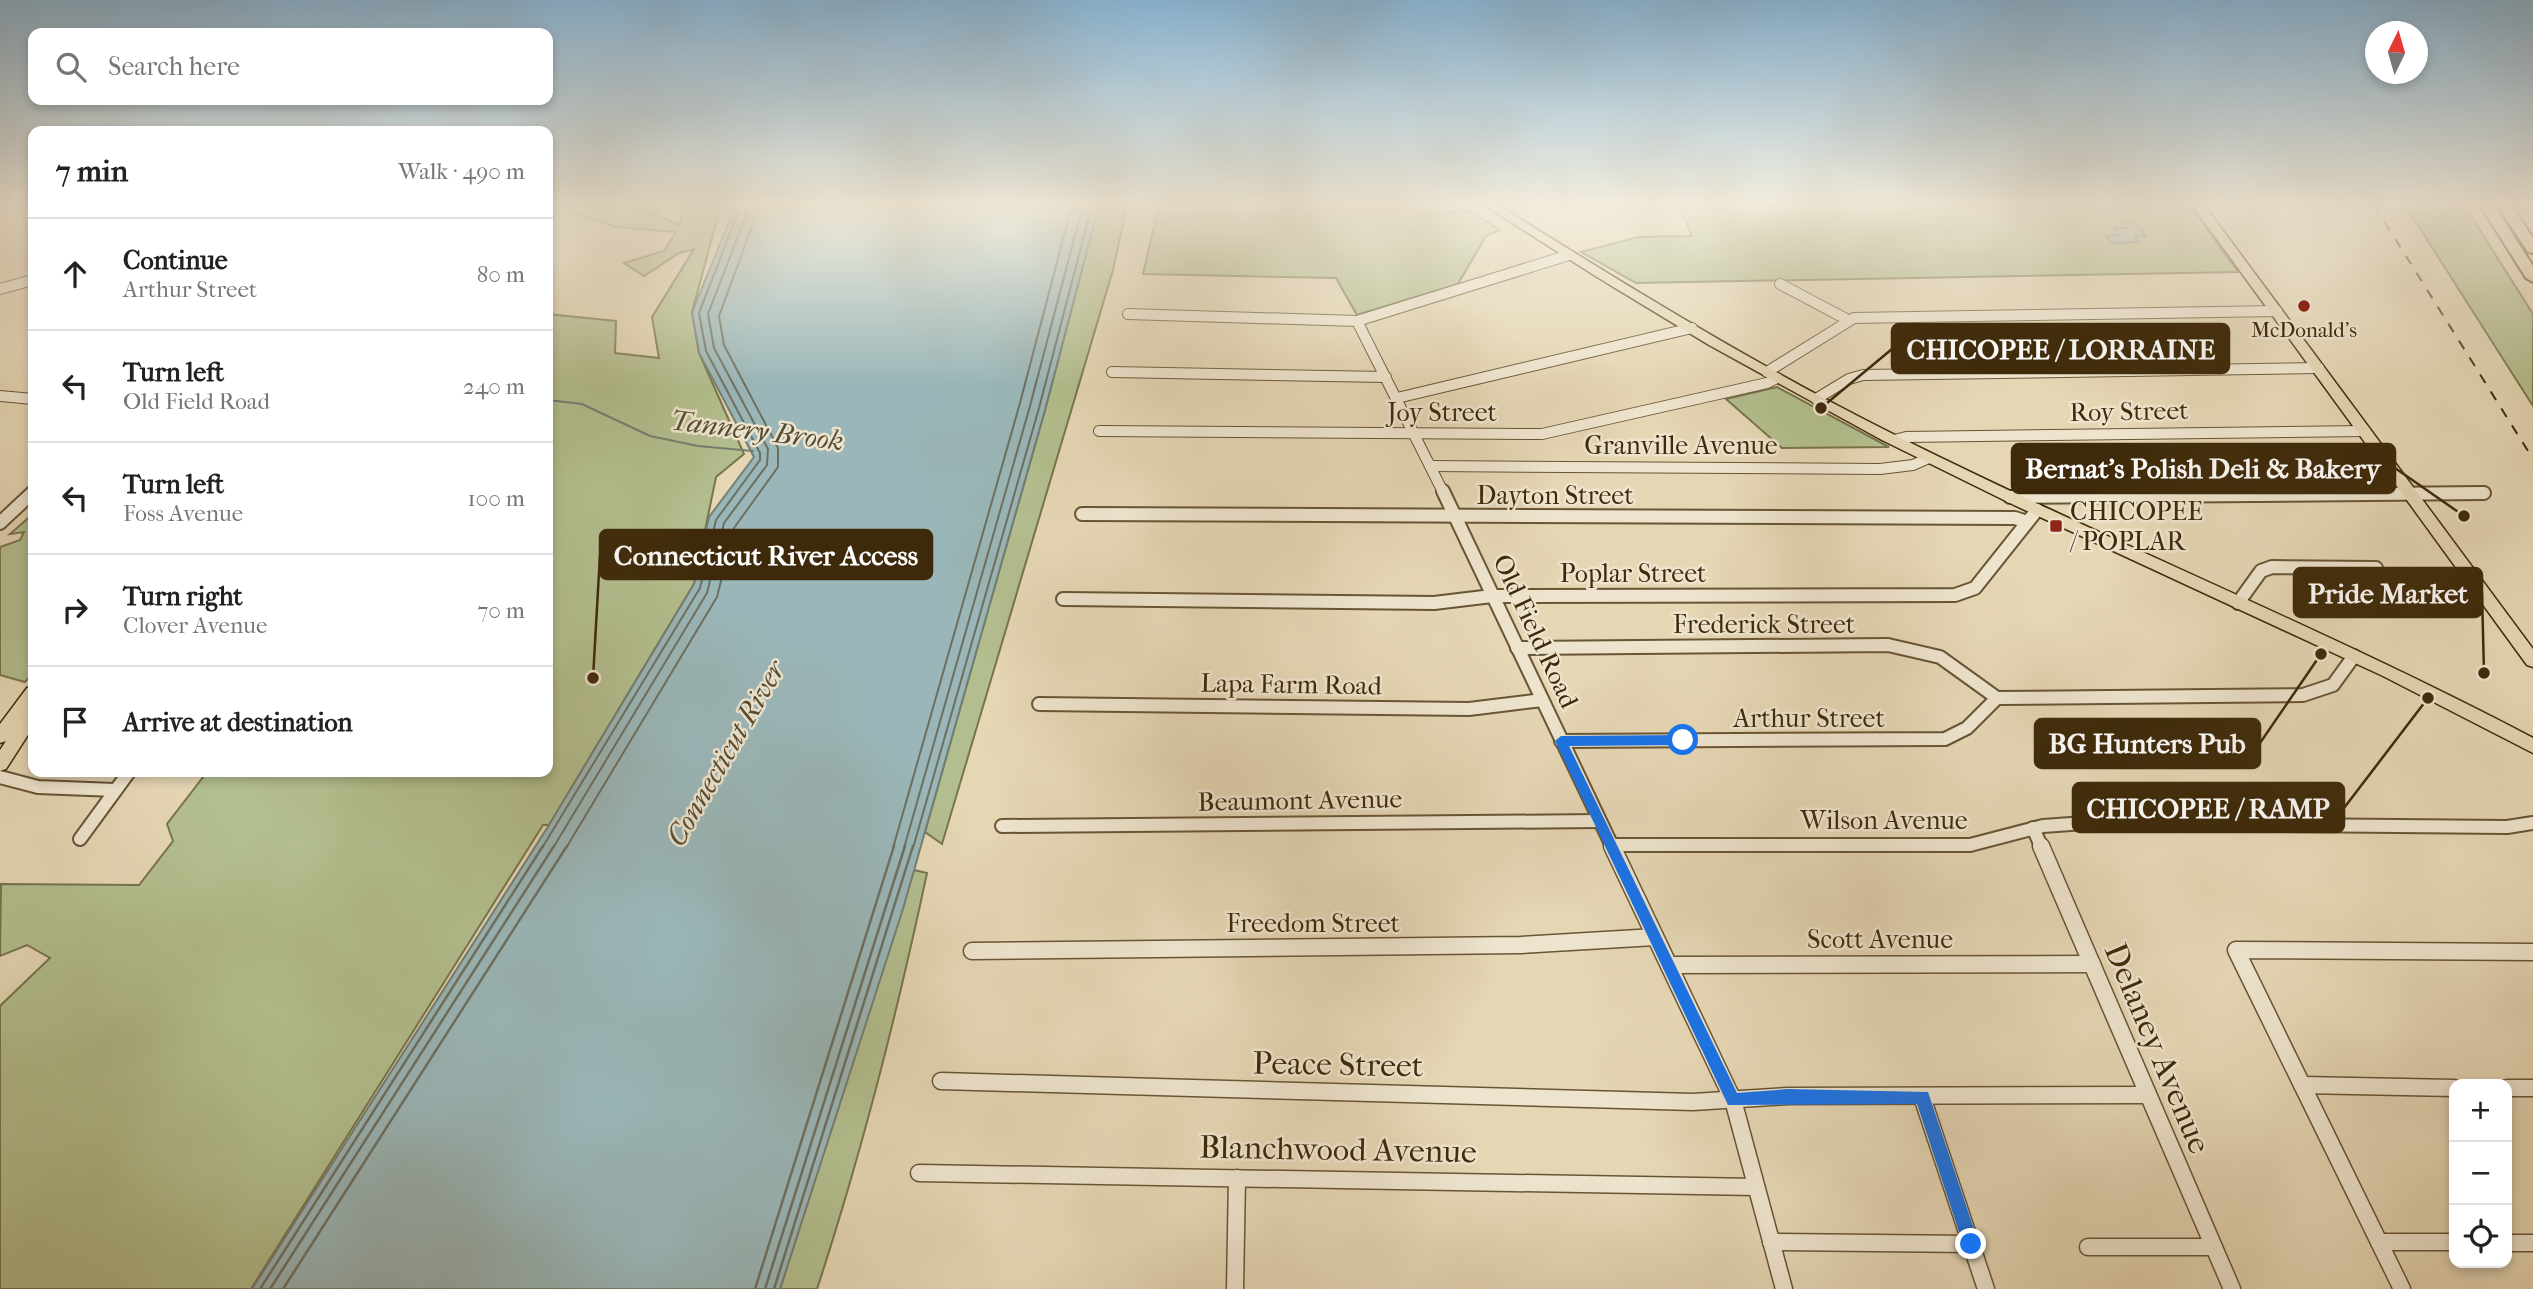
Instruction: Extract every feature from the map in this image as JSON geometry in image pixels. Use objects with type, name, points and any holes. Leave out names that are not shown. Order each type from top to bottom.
[{"type":"main road","points":[[1586,265],[1816,399],[1929,458],[2010,496],[2032,516],[2238,603],[2354,656],[2533,746]]},
{"type":"main road","points":[[2243,265],[2533,660]]},
{"type":"main road","points":[[2,750],[28,701]]},
{"type":"main road","points":[[2,750],[28,720]]},
{"type":"street","points":[[1128,314],[1357,321],[1536,265]]},
{"type":"street","points":[[0,289],[28,281]]},
{"type":"street","points":[[1780,284],[1848,320]]},
{"type":"street","points":[[1772,375],[1848,320],[1867,317],[2277,311]]},
{"type":"street","name":"Old Field Road","points":[[1357,321],[1416,435],[1733,1100],[1784,1289]]},
{"type":"street","points":[[1397,398],[1692,328]]},
{"type":"street","points":[[1816,399],[1849,379],[1863,375],[2319,368]]},
{"type":"street","points":[[1112,372],[1386,377]]},
{"type":"street","name":"Joy Street","points":[[1099,431],[1521,435],[1566,430],[1772,375]]},
{"type":"street","points":[[0,396],[28,399]]},
{"type":"street","name":"Roy Street","points":[[1894,440],[1906,437],[2365,431]]},
{"type":"street","name":"Granville Avenue","points":[[1430,466],[1880,469],[1913,465],[1929,458]]},
{"type":"street","points":[[2010,496],[2484,493]]},
{"type":"street","points":[[0,523],[28,497]]},
{"type":"street","name":"Dayton Street","points":[[1082,514],[1455,517],[2032,516]]},
{"type":"street","name":"Poplar Street","points":[[1063,599],[1434,603],[1492,596],[1959,595],[1975,588],[2032,516]]},
{"type":"street","points":[[2238,603],[2260,571],[2272,567],[2376,568]]},
{"type":"street","name":"Frederick Street","points":[[1517,648],[1888,645],[1940,657],[1997,698]]},
{"type":"street","points":[[1997,698],[2303,695],[2333,685],[2354,656]]},
{"type":"street","name":"Arthur Street","points":[[1561,741],[1940,740],[1960,735],[1997,698]]},
{"type":"street","name":"Lapa Farm Road","points":[[1039,704],[1469,709],[1542,700]]},
{"type":"street","points":[[0,777],[8,782],[115,790]]},
{"type":"street","points":[[80,839],[125,777]]},
{"type":"street","name":"Beaumont Avenue","points":[[1002,825],[1599,821]]},
{"type":"street","name":"Wilson Avenue","points":[[1611,845],[1970,845],[2034,828],[2085,823],[2507,827],[2533,823]]},
{"type":"street","name":"Delaney Avenue","points":[[2034,828],[2232,1289]]},
{"type":"street","name":"Freedom Street","points":[[972,951],[1495,946],[1655,937]]},
{"type":"street","points":[[2402,1289],[2236,950],[2533,951]]},
{"type":"street","name":"Scott Avenue","points":[[1669,965],[2092,964]]},
{"type":"street","name":"Peace Street","points":[[941,1081],[1733,1100],[1788,1096],[2147,1095]]},
{"type":"street","points":[[2302,1086],[2449,1087]]},
{"type":"street","points":[[2512,1088],[2533,1088]]},
{"type":"street","points":[[1922,1097],[1986,1289]]},
{"type":"street","name":"Blanchwood Avenue","points":[[919,1173],[1756,1187]]},
{"type":"street","points":[[1235,1289],[1237,1178]]},
{"type":"street","points":[[1771,1242],[1971,1244]]},
{"type":"street","points":[[2379,1242],[2449,1242]]},
{"type":"street","points":[[2512,1243],[2533,1243]]},
{"type":"street","points":[[2088,1247],[2213,1247]]},
{"type":"green space","points":[[627,265],[661,265],[644,276]]},
{"type":"green space","points":[[684,265],[705,265],[692,312],[699,353],[744,454],[716,477],[694,584],[549,825],[543,825],[251,1289],[0,1289],[0,1006],[50,958],[27,945],[0,956],[1,884],[139,885],[173,841],[167,824],[203,777],[553,777],[553,315],[616,321],[615,353],[659,358],[652,317]]},
{"type":"green space","points":[[1083,265],[1114,265],[942,844],[925,832],[1045,410]]},
{"type":"green space","points":[[1145,265],[1469,265],[1458,284],[1357,315],[1336,278],[1143,274]]},
{"type":"green space","points":[[1604,265],[2233,265],[2238,272],[1636,283]]},
{"type":"green space","points":[[2443,265],[2502,265],[2533,314],[2533,406]]},
{"type":"green space","points":[[1777,387],[1889,447],[1782,448],[1726,399]]},
{"type":"green space","points":[[28,518],[28,679],[25,682],[0,675],[0,547],[20,540],[24,532],[10,534]]},
{"type":"green space","points":[[914,870],[927,873],[903,978],[864,1134],[817,1289],[780,1289]]},
{"type":"water","name":"Connecticut River","points":[[711,265],[1083,265],[1045,410],[903,909],[780,1289],[252,1289],[549,825],[694,584],[709,517],[754,457],[699,353],[692,312]]},
{"type":"waterway","name":"Tannery Brook","points":[[553,401],[582,404],[650,436],[698,446],[753,451]]},
{"type":"railway","points":[[2412,265],[2533,459]]},
{"type":"place","name":"McDonald's","points":[[2304,306]]},
{"type":"place","name":"CHICOPEE / LORRAINE","points":[[1821,408]]},
{"type":"place","name":"Bernat's Polish Deli & Bakery","points":[[2464,516]]},
{"type":"place","name":"CHICOPEE / POPLAR","points":[[2056,526]]},
{"type":"place","name":"BG Hunters Pub","points":[[2321,654]]},
{"type":"place","name":"Pride Market","points":[[2484,673]]},
{"type":"place","name":"Connecticut River Access","points":[[593,678]]},
{"type":"place","name":"CHICOPEE / RAMP","points":[[2428,698]]},
{"type":"route","points":[[1683,740],[1561,741],[1733,1100],[1788,1096],[1922,1097],[1971,1244]]}]
